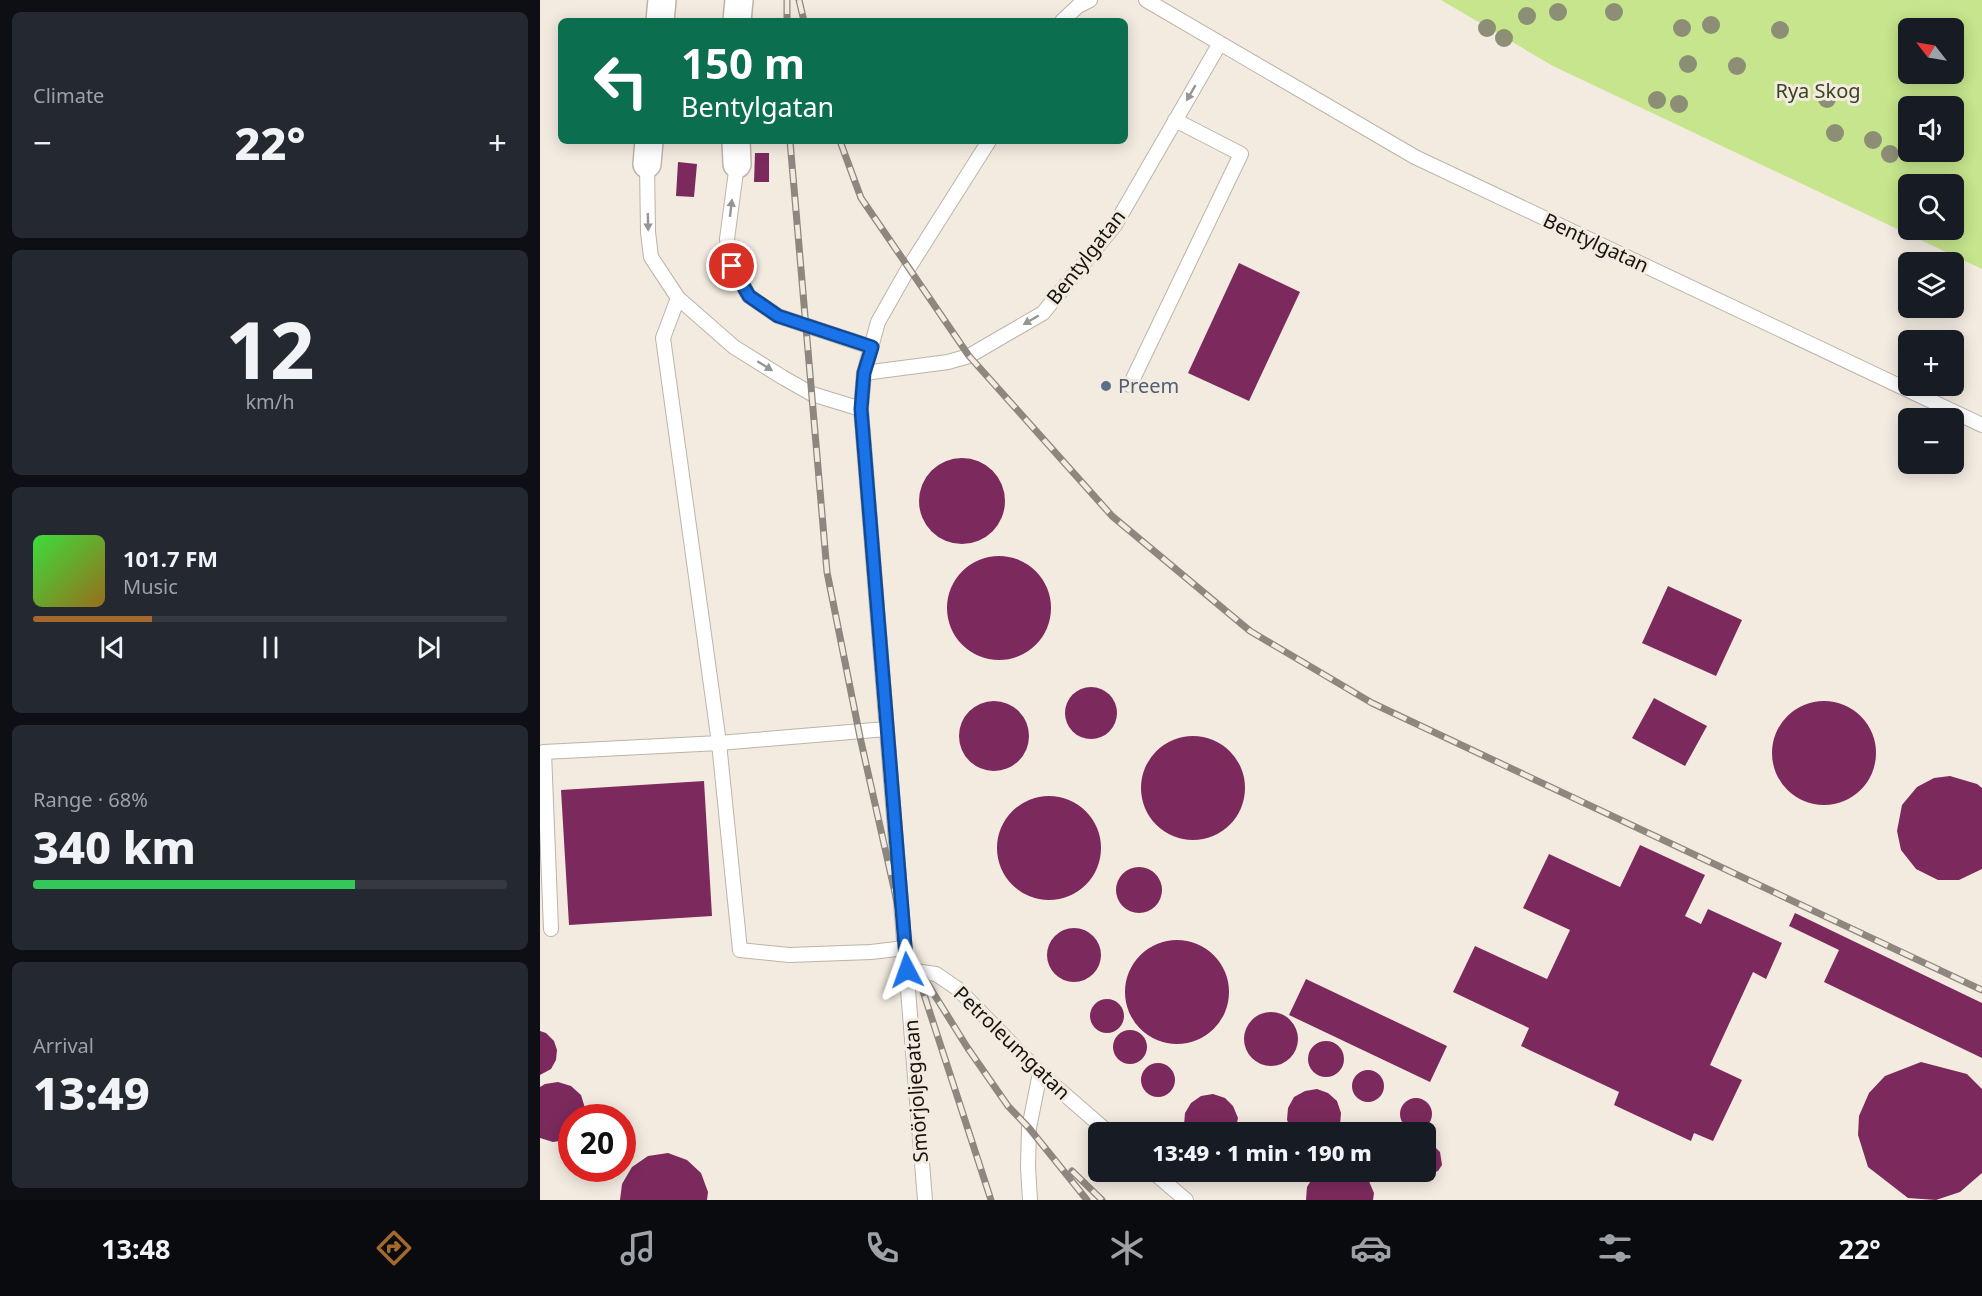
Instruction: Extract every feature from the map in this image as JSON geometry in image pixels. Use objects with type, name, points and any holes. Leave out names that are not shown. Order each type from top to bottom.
[{"type":"street","points":[[660,18],[662,0]]},
{"type":"street","points":[[737,18],[739,0]]},
{"type":"lane","points":[[1065,18],[1078,6],[1090,0]]},
{"type":"lane","name":"Bentylgatan","points":[[1146,0],[1415,157],[1982,425]]},
{"type":"lane","name":"Bentylgatan","points":[[864,373],[948,362],[969,356],[1043,312],[1115,225],[1220,43]]},
{"type":"lane","points":[[1130,385],[1241,154],[1175,120]]},
{"type":"lane","points":[[864,373],[878,322],[987,144]]},
{"type":"lane","points":[[648,152],[648,232],[651,257],[678,298],[734,347],[782,377],[812,394],[861,409]]},
{"type":"lane","points":[[736,152],[728,239],[732,266],[749,296],[778,316],[872,347]]},
{"type":"lane","points":[[678,298],[663,338],[719,743],[740,950],[789,955],[871,952],[905,948]]},
{"type":"lane","name":"Smörjoljegatan","points":[[864,373],[861,409],[925,1200]]},
{"type":"lane","points":[[551,928],[544,752],[719,743],[886,729]]},
{"type":"lane","name":"Petroleumgatan","points":[[907,970],[936,974],[958,989],[1040,1073],[1096,1122]]},
{"type":"lane","points":[[1030,1200],[1029,1128],[1040,1073]]},
{"type":"lane","points":[[1165,1182],[1186,1200]]},
{"type":"green space","name":"Rya Skog","points":[[1441,0],[1982,0],[1982,269],[1964,260],[1964,252],[1946,252],[1921,240],[1964,240],[1964,174],[1898,174],[1898,229],[1553,66]]},
{"type":"building","points":[[755,153],[769,153],[769,182],[754,182]]},
{"type":"building","points":[[678,162],[697,164],[694,197],[676,196]]},
{"type":"building","points":[[1239,263],[1300,292],[1249,401],[1188,373]]},
{"type":"building","points":[[962,458],[978,462],[992,471],[1001,485],[1005,501],[1001,517],[992,531],[978,540],[962,544],[946,540],[932,531],[923,517],[919,501],[923,485],[932,471],[946,462]]},
{"type":"building","points":[[999,556],[1019,560],[1036,571],[1047,588],[1051,608],[1047,628],[1036,645],[1019,656],[999,660],[979,656],[962,645],[951,628],[947,608],[951,588],[962,571],[979,560]]},
{"type":"building","points":[[1668,586],[1742,620],[1716,676],[1642,643]]},
{"type":"building","points":[[1091,687],[1101,689],[1109,695],[1115,703],[1117,713],[1115,723],[1109,731],[1101,737],[1091,739],[1081,737],[1073,731],[1067,723],[1065,713],[1067,703],[1073,695],[1081,689]]},
{"type":"building","points":[[1654,698],[1707,726],[1685,766],[1632,738]]},
{"type":"building","points":[[987,701],[1001,701],[1014,706],[1024,716],[1029,736],[1024,756],[1014,766],[1001,771],[987,771],[974,766],[964,756],[959,743],[959,729],[964,716],[974,706]]},
{"type":"building","points":[[1824,701],[1844,705],[1861,716],[1872,733],[1876,753],[1872,773],[1861,790],[1844,801],[1824,805],[1804,801],[1787,790],[1776,773],[1772,753],[1776,733],[1787,716],[1804,705]]},
{"type":"building","points":[[1193,736],[1213,740],[1230,751],[1241,768],[1245,788],[1241,808],[1230,825],[1213,836],[1193,840],[1173,836],[1156,825],[1145,808],[1141,788],[1145,768],[1156,751],[1173,740]]},
{"type":"building","points":[[1950,776],[1977,784],[1982,788],[1982,869],[1959,880],[1938,880],[1916,869],[1901,850],[1897,831],[1902,805],[1917,787],[1934,778]]},
{"type":"building","points":[[704,781],[712,916],[569,925],[561,790]]},
{"type":"building","points":[[1049,796],[1069,800],[1086,811],[1097,828],[1101,848],[1097,868],[1086,885],[1069,896],[1049,900],[1029,896],[1012,885],[1001,868],[997,848],[1001,828],[1012,811],[1029,800]]},
{"type":"building","points":[[1640,845],[1705,875],[1685,916],[1701,924],[1708,909],[1782,943],[1766,979],[1753,972],[1710,1065],[1742,1080],[1713,1141],[1694,1133],[1691,1141],[1614,1105],[1619,1092],[1521,1046],[1529,1028],[1453,992],[1475,946],[1547,979],[1570,930],[1523,908],[1549,854],[1620,887]]},
{"type":"building","points":[[1139,867],[1155,874],[1162,890],[1155,906],[1139,913],[1123,906],[1116,890],[1123,874]]},
{"type":"building","points":[[1795,913],[1982,1003],[1982,1058],[1824,982],[1839,950],[1789,926]]},
{"type":"building","points":[[1069,928],[1079,928],[1089,932],[1097,940],[1101,955],[1097,970],[1089,978],[1079,982],[1069,982],[1059,978],[1051,970],[1047,960],[1047,950],[1051,940],[1059,932]]},
{"type":"building","points":[[1177,940],[1197,944],[1214,955],[1225,972],[1229,992],[1225,1012],[1214,1029],[1197,1040],[1177,1044],[1157,1040],[1140,1029],[1129,1012],[1125,992],[1129,972],[1140,955],[1157,944]]},
{"type":"building","points":[[1306,979],[1447,1046],[1430,1082],[1289,1015]]},
{"type":"building","points":[[1107,999],[1119,1004],[1124,1016],[1119,1028],[1107,1033],[1095,1028],[1090,1016],[1095,1004]]},
{"type":"building","points":[[1271,1012],[1281,1014],[1290,1020],[1296,1029],[1298,1039],[1296,1049],[1290,1058],[1281,1064],[1271,1066],[1261,1064],[1252,1058],[1246,1049],[1244,1039],[1246,1029],[1252,1020],[1261,1014]]},
{"type":"building","points":[[1130,1030],[1142,1035],[1147,1047],[1142,1059],[1130,1064],[1118,1059],[1113,1047],[1118,1035]]},
{"type":"building","points":[[540,1031],[546,1033],[554,1041],[557,1050],[556,1060],[551,1069],[540,1075]]},
{"type":"building","points":[[1326,1041],[1338,1047],[1344,1059],[1338,1071],[1326,1077],[1314,1071],[1308,1059],[1314,1047]]},
{"type":"building","points":[[1921,1062],[1967,1074],[1982,1089],[1982,1173],[1960,1192],[1936,1200],[1908,1198],[1868,1167],[1858,1135],[1859,1116],[1869,1093],[1885,1076]]},
{"type":"building","points":[[1158,1063],[1170,1068],[1175,1080],[1170,1092],[1158,1097],[1146,1092],[1141,1080],[1146,1068]]},
{"type":"building","points":[[1368,1070],[1379,1075],[1384,1086],[1379,1097],[1368,1102],[1357,1097],[1352,1086],[1357,1075]]},
{"type":"building","points":[[558,1082],[571,1086],[581,1095],[584,1104],[558,1104],[558,1141],[540,1138],[540,1087]]},
{"type":"building","points":[[1317,1089],[1328,1093],[1337,1101],[1341,1113],[1340,1122],[1288,1122],[1288,1108],[1294,1097],[1305,1091]]},
{"type":"building","points":[[1213,1094],[1225,1098],[1233,1106],[1238,1118],[1237,1122],[1184,1122],[1185,1113],[1191,1103],[1201,1096]]},
{"type":"building","points":[[1416,1098],[1427,1103],[1432,1114],[1429,1122],[1403,1122],[1400,1114],[1405,1103]]},
{"type":"building","points":[[1436,1148],[1440,1152],[1442,1165],[1436,1172]]},
{"type":"building","points":[[668,1153],[687,1160],[701,1173],[708,1192],[707,1200],[620,1200],[623,1182],[636,1182],[636,1164],[648,1156]]},
{"type":"building","points":[[1310,1182],[1369,1182],[1374,1193],[1373,1200],[1306,1200],[1307,1187]]},
{"type":"railway","points":[[787,0],[787,18]]},
{"type":"railway","points":[[799,0],[803,18]]},
{"type":"railway","points":[[790,144],[827,572],[860,737],[904,933],[991,1200]]},
{"type":"railway","points":[[841,144],[861,198],[969,356],[1112,516],[1250,631],[1372,703],[1982,990]]},
{"type":"railway","points":[[924,978],[967,1047],[1008,1106],[1029,1128],[1087,1200]]},
{"type":"railway","points":[[1072,1171],[1102,1200]]},
{"type":"place","name":"Preem","points":[[1106,386]]},
{"type":"route","points":[[732,266],[749,296],[778,316],[872,347],[864,373],[861,409],[907,970]]}]
